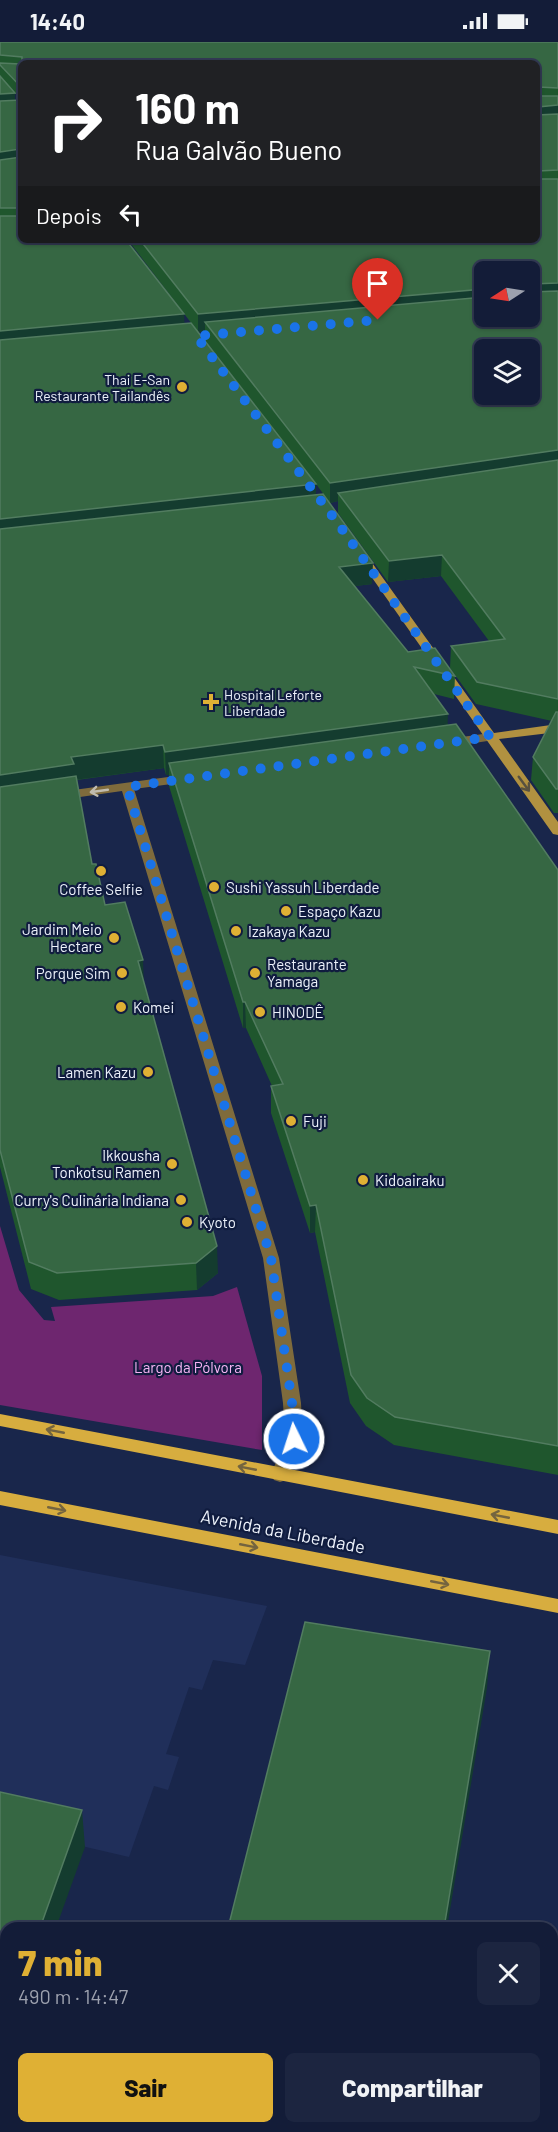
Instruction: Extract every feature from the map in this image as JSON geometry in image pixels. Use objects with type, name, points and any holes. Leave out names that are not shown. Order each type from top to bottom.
[{"type":"main road","points":[[0,1420],[558,1527]]},
{"type":"main road","name":"Avenida da Liberdade","points":[[0,1498],[558,1606]]},
{"type":"street","points":[[351,541],[558,831]]},
{"type":"street","points":[[439,744],[558,728]]},
{"type":"street","points":[[46,798],[208,776]]},
{"type":"street","points":[[127,787],[271,1258],[292,1403],[294,1439],[280,1475]]},
{"type":"shaded area","points":[[0,1555],[267,1606],[245,1665],[213,1660],[202,1690],[189,1687],[166,1754],[179,1757],[168,1790],[154,1786],[129,1857],[0,1827]]},
{"type":"green space","name":"Largo da Pólvora","points":[[0,1226],[19,1290],[44,1320],[55,1321],[51,1307],[213,1296],[237,1287],[262,1376],[262,1450],[0,1405]]},
{"type":"building","points":[[0,42],[558,42],[558,88],[540,87],[540,60],[22,60],[22,57],[0,55]]},
{"type":"building","points":[[0,63],[18,64],[18,84]]},
{"type":"building","points":[[0,76],[15,93],[0,94]]},
{"type":"building","points":[[540,96],[558,96],[558,105],[540,107]]},
{"type":"building","points":[[18,100],[18,149],[0,152],[0,101]]},
{"type":"building","points":[[558,114],[558,170],[540,171],[540,115]]},
{"type":"building","points":[[18,157],[18,208],[0,208],[0,160]]},
{"type":"building","points":[[540,179],[558,179],[558,283],[540,284],[540,261],[474,261],[474,290],[198,314],[142,243],[540,243]]},
{"type":"building","points":[[0,216],[18,216],[18,243],[128,243],[184,314],[0,331]]},
{"type":"building","points":[[558,291],[558,450],[330,483],[205,322],[474,298],[474,327],[540,327],[540,292]]},
{"type":"building","points":[[191,323],[316,484],[0,519],[0,340]]},
{"type":"building","points":[[558,460],[558,699],[477,682],[451,646],[505,639],[442,555],[389,561],[338,493]]},
{"type":"building","points":[[323,494],[373,563],[339,567],[408,652],[435,648],[455,676],[414,667],[448,714],[165,752],[163,745],[71,757],[74,764],[0,775],[0,529]]},
{"type":"building","points":[[558,712],[558,789],[533,757]]},
{"type":"building","points":[[456,724],[558,870],[558,1446],[395,1417],[367,1398],[351,1375],[316,1205],[310,1206],[271,1086],[283,1084],[243,1002],[169,763]]},
{"type":"building","points":[[76,776],[92,864],[96,864],[105,905],[125,902],[143,960],[138,961],[217,1246],[196,1263],[57,1273],[29,1262],[0,1150],[0,787]]},
{"type":"building","points":[[305,1622],[490,1651],[445,1922],[230,1922]]},
{"type":"building","points":[[0,1792],[82,1810],[42,1922],[0,1922]]},
{"type":"place","name":"Thai E-San Restaurante Tailandês","points":[[182,387]]},
{"type":"place","name":"Hospital Leforte Liberdade","points":[[211,702]]},
{"type":"place","name":"Coffee Selfie","points":[[101,871]]},
{"type":"place","name":"Sushi Yassuh Liberdade","points":[[214,887]]},
{"type":"place","name":"Espaço Kazu","points":[[286,911]]},
{"type":"place","name":"Izakaya Kazu","points":[[236,931]]},
{"type":"place","name":"Jardim Meio Hectare","points":[[114,938]]},
{"type":"place","name":"Porque Sim","points":[[122,973]]},
{"type":"place","name":"Restaurante Yamaga","points":[[255,973]]},
{"type":"place","name":"Komei","points":[[121,1007]]},
{"type":"place","name":"HINODÊ","points":[[260,1012]]},
{"type":"place","name":"Lamen Kazu","points":[[148,1072]]},
{"type":"place","name":"Fuji","points":[[291,1121]]},
{"type":"place","name":"Ikkousha Tonkotsu Ramen","points":[[172,1164]]},
{"type":"place","name":"Kidoairaku","points":[[363,1180]]},
{"type":"place","name":"Curry's Culinária Indiana","points":[[181,1200]]},
{"type":"place","name":"Kyoto","points":[[187,1222]]},
{"type":"route","points":[[294,1439],[292,1403],[271,1258],[127,787],[490,737],[337,522],[196,336],[378,320]]}]
